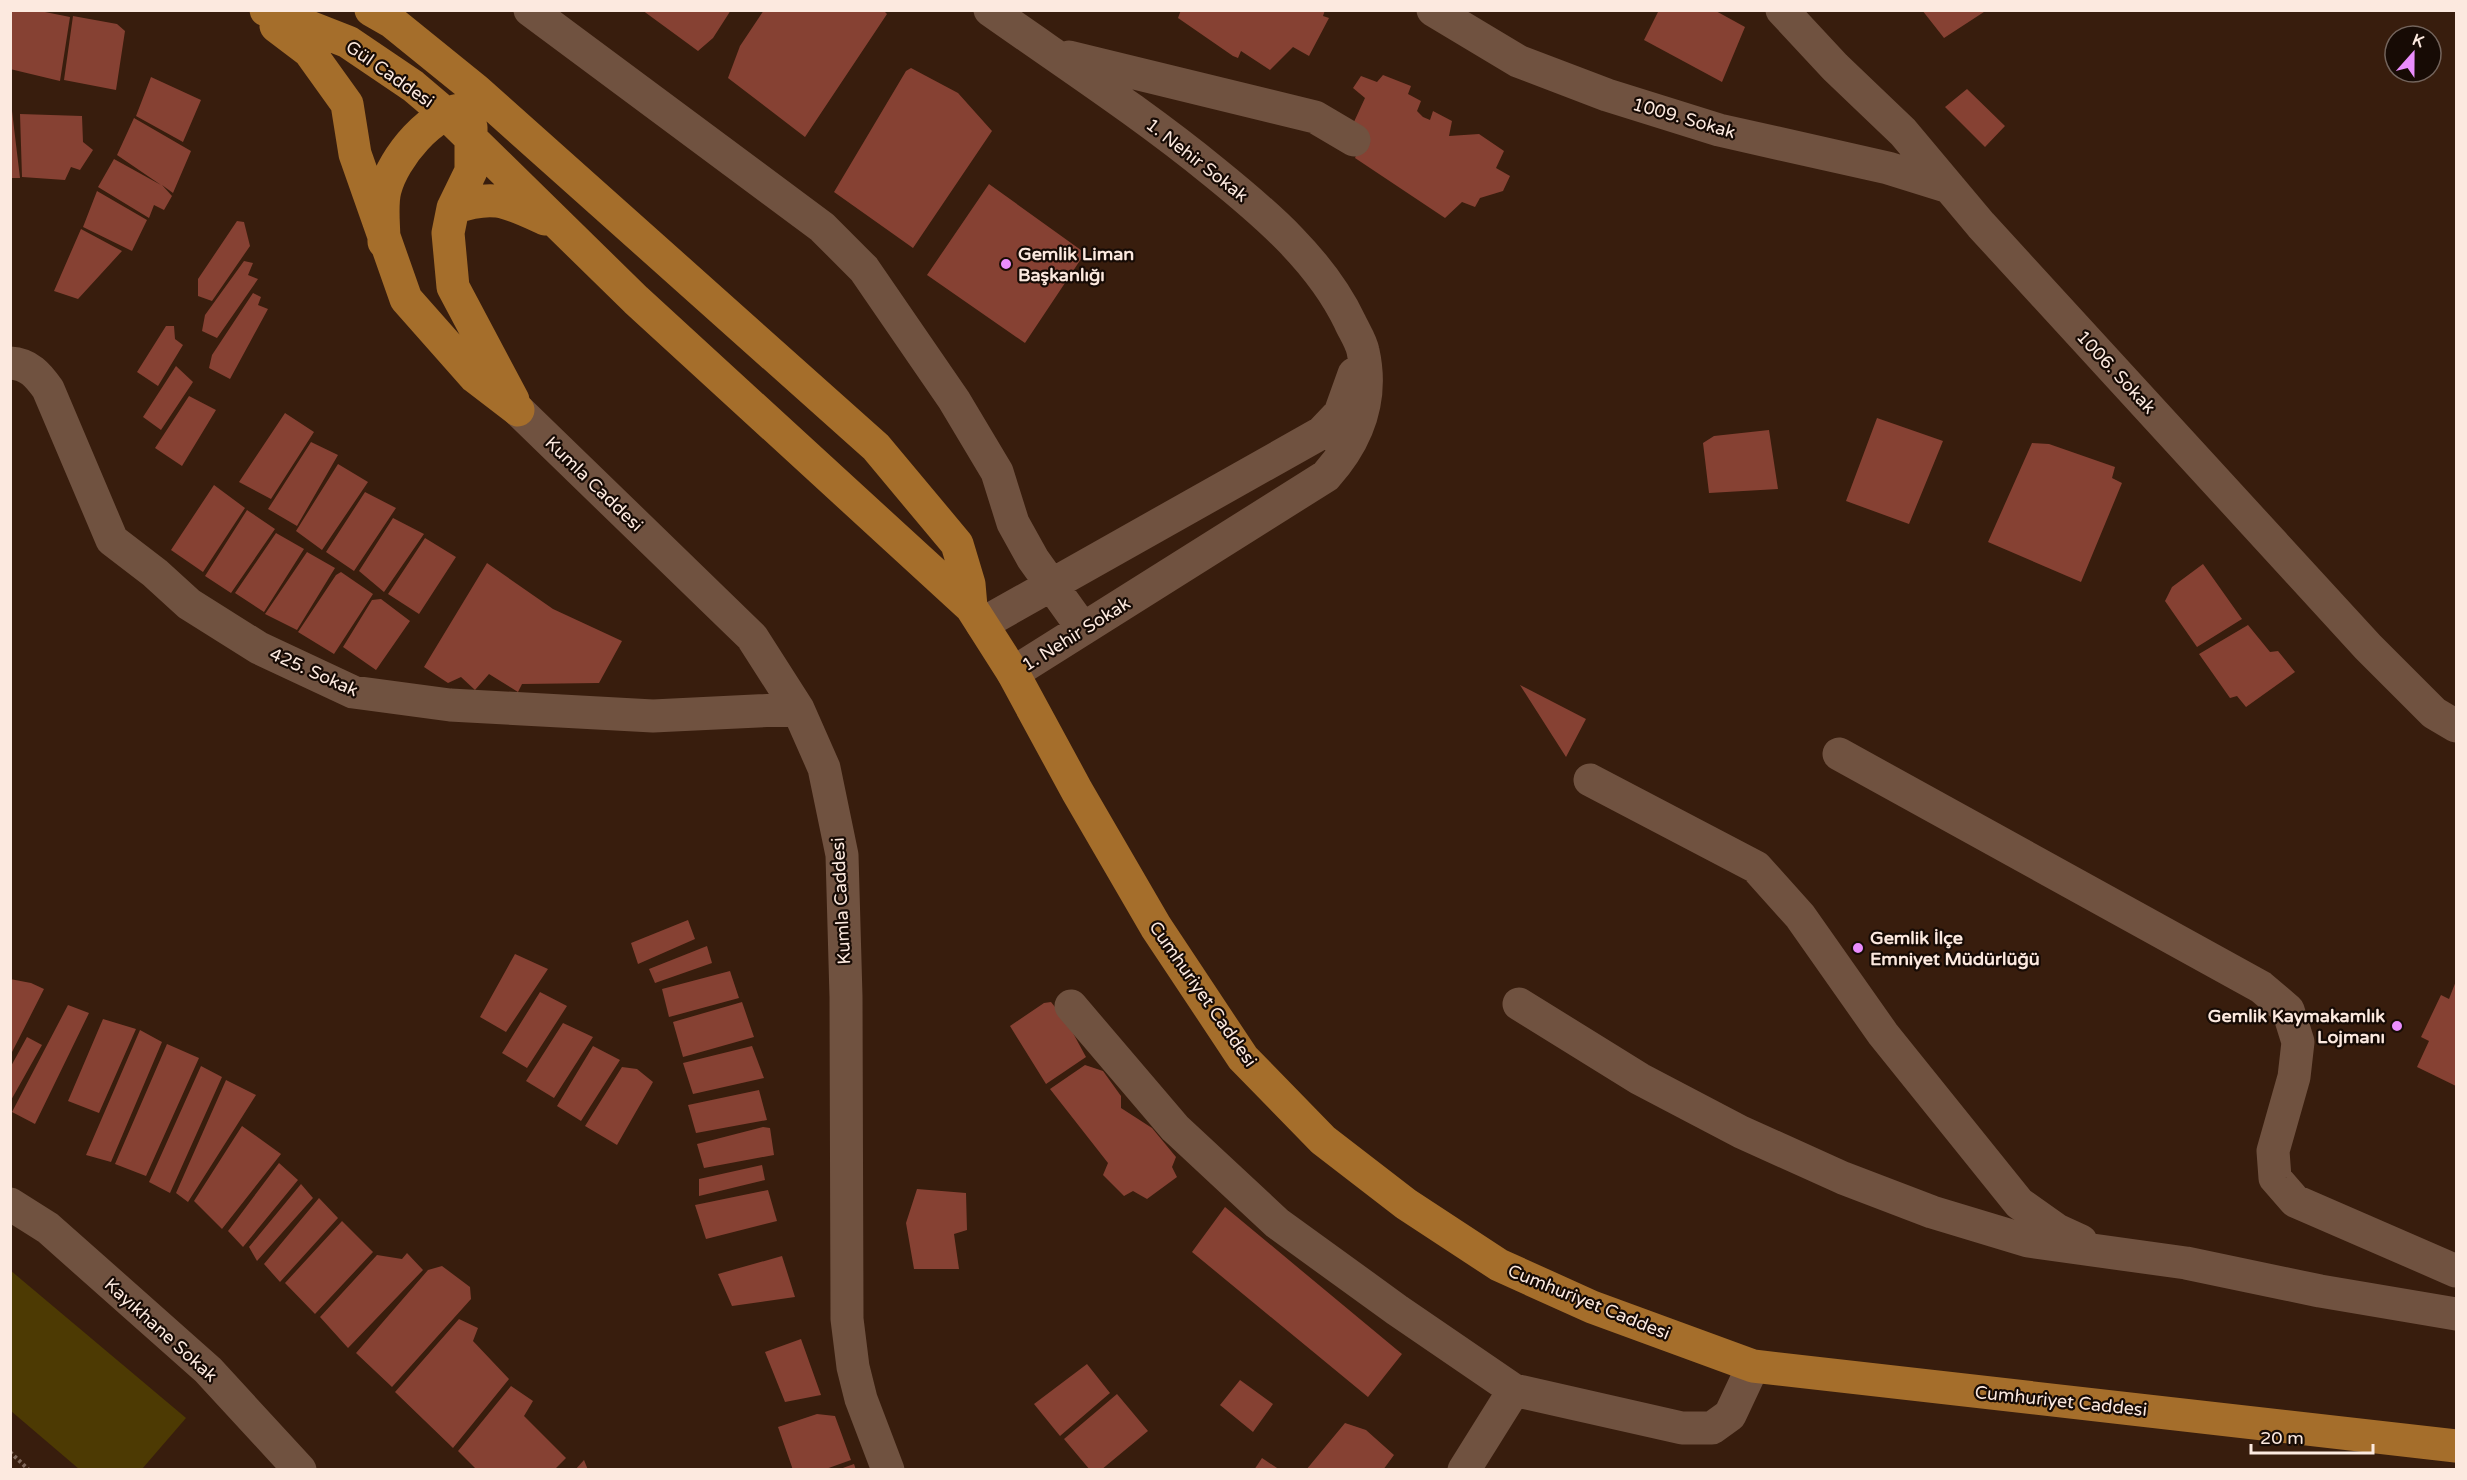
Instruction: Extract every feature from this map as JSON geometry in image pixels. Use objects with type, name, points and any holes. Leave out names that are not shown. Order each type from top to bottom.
[{"type":"main road","points":[[255,10],[309,51],[347,104],[355,154],[384,242],[406,299],[476,377],[518,410]]},
{"type":"main road","name":"Gül Caddesi","points":[[266,10],[348,42],[413,86],[462,104]]},
{"type":"main road","name":"Gül Caddesi","points":[[371,10],[392,22],[444,65],[462,104]]},
{"type":"main road","points":[[384,242],[384,192],[395,163],[422,131],[462,104]]},
{"type":"main road","points":[[462,104],[473,141],[471,171],[453,208],[448,233],[453,287],[518,410]]},
{"type":"main road","points":[[462,104],[807,385],[876,447],[957,544],[976,616]]},
{"type":"main road","points":[[473,141],[636,300],[976,616]]},
{"type":"main road","points":[[453,208],[477,200],[492,199],[513,204],[561,226]]},
{"type":"main road","name":"Cumhuriyet Caddesi","points":[[976,616],[1013,673],[1077,791],[1156,927],[1243,1058],[1323,1140],[1406,1204],[1499,1265],[1592,1307],[1753,1366],[2457,1446]]},
{"type":"street","points":[[530,10],[822,226],[864,269],[954,400],[997,472],[1013,523],[1033,558],[1083,629]]},
{"type":"street","name":"1. Nehir Sokak","points":[[990,10],[1176,141],[1257,207],[1314,265],[1344,310],[1363,350],[1367,387],[1358,429],[1345,455],[1326,476],[1013,673]]},
{"type":"street","name":"1009. Sokak","points":[[1433,10],[1518,61],[1608,95],[1719,130],[1888,168],[1949,187]]},
{"type":"street","name":"1006. Sokak","points":[[1782,10],[1835,67],[1903,132],[1981,225],[2368,647],[2434,713],[2455,720]]},
{"type":"street","points":[[1049,52],[1304,113],[1354,140]]},
{"type":"street","points":[[976,616],[1052,585],[1321,433],[1340,413],[1363,350]]},
{"type":"street","name":"425. Sokak","points":[[10,363],[35,371],[48,389],[112,540],[199,610],[260,648],[353,692],[450,705],[653,716],[798,709]]},
{"type":"street","name":"Kumla Caddesi","points":[[518,410],[752,637],[798,709],[824,768],[842,855],[846,997],[847,1319],[853,1367],[861,1399],[888,1470]]},
{"type":"street","points":[[1839,754],[2261,987],[2288,1010],[2298,1042],[2294,1077],[2273,1151],[2275,1179],[2295,1200],[2457,1271]]},
{"type":"street","points":[[1590,780],[1756,867],[1800,916],[1883,1034],[2019,1203],[2057,1230],[2102,1251]]},
{"type":"street","points":[[1519,1004],[1640,1079],[1740,1132],[1843,1178],[1932,1212],[2028,1241],[2186,1263],[2320,1291],[2457,1314]]},
{"type":"street","points":[[1071,1006],[1175,1128],[1277,1223],[1397,1310],[1514,1390],[1682,1428],[1712,1428],[1730,1415],[1753,1366]]},
{"type":"street","name":"Kayıkhane Sokak","points":[[10,1204],[48,1228],[208,1370],[300,1470]]},
{"type":"street","points":[[1464,1470],[1514,1390]]},
{"type":"path","points":[[10,1452],[29,1470]]},
{"type":"shaded area","points":[[10,1270],[186,1418],[142,1469],[79,1469],[11,1411]]},
{"type":"building","points":[[10,10],[35,10],[70,17],[60,81],[10,69]]},
{"type":"building","points":[[642,10],[731,10],[713,38],[698,51]]},
{"type":"building","points":[[764,10],[883,10],[887,14],[805,137],[728,78],[740,46]]},
{"type":"building","points":[[1181,10],[1325,10],[1323,16],[1329,18],[1309,56],[1293,47],[1270,70],[1241,51],[1238,58],[1233,56],[1178,18]]},
{"type":"building","points":[[1659,10],[1714,10],[1745,27],[1722,82],[1644,40]]},
{"type":"building","points":[[1922,10],[1987,10],[1944,38]]},
{"type":"building","points":[[73,16],[117,24],[125,31],[116,90],[64,80]]},
{"type":"building","points":[[911,68],[958,93],[992,131],[913,248],[834,192],[906,71]]},
{"type":"building","points":[[1383,75],[1411,86],[1408,94],[1421,101],[1417,111],[1423,117],[1430,120],[1433,111],[1452,121],[1449,136],[1479,134],[1504,151],[1496,168],[1510,176],[1503,191],[1480,198],[1475,207],[1462,202],[1445,218],[1355,158],[1366,132],[1353,124],[1365,98],[1353,88],[1361,76],[1377,82]]},
{"type":"building","points":[[151,77],[201,100],[183,142],[136,116]]},
{"type":"building","points":[[1967,89],[2005,126],[1985,147],[1945,107]]},
{"type":"building","points":[[10,111],[12,111],[20,178],[10,178]]},
{"type":"building","points":[[20,114],[82,116],[83,142],[93,150],[80,170],[71,167],[65,180],[22,177]]},
{"type":"building","points":[[134,118],[191,151],[173,193],[162,185],[172,196],[164,210],[154,205],[149,218],[98,187],[114,159],[161,185],[117,155]]},
{"type":"building","name":"Gemlik Liman Başkanlığı","points":[[989,184],[1085,253],[1025,343],[927,275]]},
{"type":"building","points":[[97,191],[147,220],[132,251],[83,227]]},
{"type":"building","points":[[237,221],[244,222],[250,246],[212,301],[198,296],[198,279]]},
{"type":"building","points":[[81,229],[122,251],[78,299],[54,291]]},
{"type":"building","points":[[244,261],[253,263],[248,275],[258,279],[217,338],[202,331],[205,315]]},
{"type":"building","points":[[253,293],[261,297],[258,305],[268,309],[230,379],[209,368],[212,355]]},
{"type":"building","points":[[166,326],[174,326],[175,339],[183,345],[158,386],[137,372]]},
{"type":"building","points":[[176,366],[193,382],[161,430],[143,417]]},
{"type":"building","points":[[189,396],[216,410],[182,466],[155,448]]},
{"type":"building","points":[[285,413],[314,432],[271,499],[239,482]]},
{"type":"building","points":[[1877,418],[1943,441],[1909,524],[1846,501]]},
{"type":"building","points":[[1769,430],[1778,489],[1709,493],[1703,443],[1714,436]]},
{"type":"building","points":[[311,442],[338,455],[297,526],[268,509]]},
{"type":"building","points":[[2032,443],[2049,444],[2115,467],[2112,478],[2122,483],[2081,582],[1988,542]]},
{"type":"building","points":[[338,464],[368,482],[322,550],[296,531]]},
{"type":"building","points":[[214,485],[245,508],[203,572],[171,550]]},
{"type":"building","points":[[365,492],[396,508],[354,571],[326,552]]},
{"type":"building","points":[[247,510],[275,529],[231,593],[205,576]]},
{"type":"building","points":[[393,518],[424,534],[384,592],[359,571]]},
{"type":"building","points":[[276,533],[304,549],[264,612],[235,593]]},
{"type":"building","points":[[425,538],[456,557],[419,614],[388,594]]},
{"type":"building","points":[[307,552],[335,568],[297,630],[265,614]]},
{"type":"building","points":[[487,563],[553,609],[622,641],[599,683],[522,684],[518,692],[489,674],[475,690],[461,677],[448,683],[424,667]]},
{"type":"building","points":[[2203,564],[2242,619],[2197,647],[2165,601],[2172,587]]},
{"type":"building","points":[[341,572],[373,594],[334,654],[298,632],[336,575]]},
{"type":"building","points":[[381,599],[410,621],[376,670],[343,647],[372,600]]},
{"type":"building","points":[[2248,625],[2270,652],[2278,651],[2295,672],[2246,707],[2237,696],[2230,698],[2199,654]]},
{"type":"building","points":[[1520,685],[1586,719],[1566,757]]},
{"type":"building","points":[[688,920],[695,939],[638,964],[631,943]]},
{"type":"building","points":[[707,946],[712,963],[655,983],[649,969]]},
{"type":"building","points":[[515,954],[548,969],[506,1032],[480,1017]]},
{"type":"building","points":[[730,971],[739,998],[669,1017],[662,989]]},
{"type":"building","points":[[10,979],[31,983],[44,989],[10,1056]]},
{"type":"building","name":"Gemlik Kaymakamlık Lojmanı","points":[[2456,981],[2456,1086],[2417,1067],[2429,1041],[2421,1037],[2441,995],[2449,999]]},
{"type":"building","points":[[540,992],[567,1006],[527,1068],[502,1053]]},
{"type":"building","points":[[742,1002],[754,1037],[683,1057],[673,1022]]},
{"type":"building","points":[[1051,1002],[1067,1022],[1086,1057],[1046,1084],[1010,1026],[1044,1003]]},
{"type":"building","points":[[68,1005],[89,1013],[35,1124],[12,1112]]},
{"type":"building","points":[[103,1019],[136,1029],[99,1113],[68,1101]]},
{"type":"building","points":[[563,1023],[593,1037],[554,1098],[526,1081]]},
{"type":"building","points":[[140,1030],[162,1042],[111,1162],[86,1155]]},
{"type":"building","points":[[27,1037],[42,1045],[10,1102],[10,1068]]},
{"type":"building","points":[[167,1044],[199,1058],[146,1176],[115,1164]]},
{"type":"building","points":[[593,1046],[620,1060],[581,1121],[557,1106]]},
{"type":"building","points":[[752,1046],[764,1078],[693,1094],[683,1063]]},
{"type":"building","points":[[1085,1065],[1103,1071],[1121,1096],[1121,1108],[1152,1128],[1176,1157],[1172,1167],[1177,1177],[1147,1199],[1133,1191],[1124,1196],[1103,1175],[1108,1163],[1050,1089]]},
{"type":"building","points":[[201,1066],[222,1077],[170,1193],[149,1182]]},
{"type":"building","points":[[622,1067],[637,1069],[653,1082],[617,1145],[585,1126]]},
{"type":"building","points":[[226,1080],[256,1095],[188,1202],[176,1193]]},
{"type":"building","points":[[759,1090],[767,1120],[696,1133],[688,1105]]},
{"type":"building","points":[[242,1126],[281,1154],[222,1229],[194,1201]]},
{"type":"building","points":[[763,1127],[770,1128],[774,1155],[704,1168],[697,1144]]},
{"type":"building","points":[[279,1163],[298,1180],[243,1247],[228,1231]]},
{"type":"building","points":[[762,1165],[765,1180],[699,1196],[699,1179]]},
{"type":"building","points":[[301,1184],[313,1198],[257,1261],[249,1247]]},
{"type":"building","points":[[917,1189],[966,1193],[967,1230],[954,1234],[959,1269],[914,1269],[906,1223]]},
{"type":"building","points":[[768,1190],[777,1221],[706,1239],[695,1205]]},
{"type":"building","points":[[319,1198],[338,1218],[280,1282],[264,1264]]},
{"type":"building","points":[[1225,1207],[1402,1354],[1368,1397],[1192,1252]]},
{"type":"building","points":[[342,1221],[373,1252],[315,1314],[285,1283]]},
{"type":"building","points":[[407,1253],[423,1270],[348,1348],[320,1317],[377,1255],[402,1259]]},
{"type":"building","points":[[782,1256],[795,1297],[732,1306],[718,1274]]},
{"type":"building","points":[[442,1266],[470,1287],[471,1299],[392,1387],[356,1353],[428,1270]]},
{"type":"building","points":[[459,1319],[478,1328],[473,1341],[509,1379],[453,1448],[395,1392]]},
{"type":"building","points":[[801,1339],[821,1395],[785,1402],[765,1352]]},
{"type":"building","points":[[1087,1364],[1110,1393],[1060,1436],[1034,1404]]},
{"type":"building","points":[[1240,1380],[1273,1404],[1253,1432],[1220,1405]]},
{"type":"building","points":[[511,1386],[533,1401],[524,1416],[566,1458],[554,1470],[477,1470],[458,1451]]},
{"type":"building","points":[[1117,1394],[1148,1431],[1101,1470],[1090,1470],[1064,1439]]},
{"type":"building","points":[[817,1414],[835,1416],[851,1460],[823,1470],[793,1470],[778,1427]]},
{"type":"building","points":[[1345,1423],[1366,1430],[1394,1455],[1383,1470],[1306,1470]]},
{"type":"building","points":[[1262,1458],[1280,1470],[1254,1470]]},
{"type":"building","points":[[584,1460],[588,1470],[575,1470]]},
{"type":"building","points":[[854,1464],[856,1470],[840,1470],[840,1469]]},
{"type":"place","name":"Gemlik Liman Başkanlığı","points":[[1006,264]]},
{"type":"place","name":"Gemlik İlçe Emniyet Müdürlüğü","points":[[1858,948]]},
{"type":"place","name":"Gemlik Kaymakamlık Lojmanı","points":[[2397,1026]]}]
